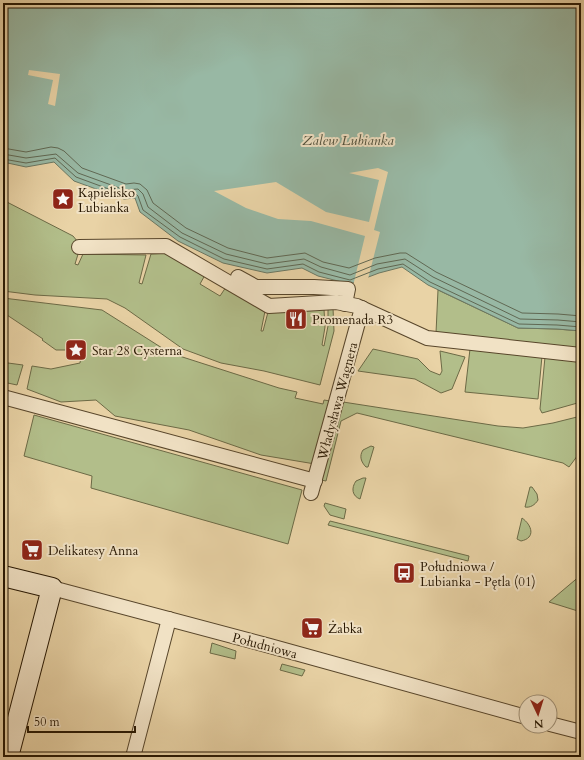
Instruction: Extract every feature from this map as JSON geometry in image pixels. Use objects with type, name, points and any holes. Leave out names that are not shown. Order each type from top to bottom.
[{"type":"street","points":[[345,304],[348,289],[314,287],[256,287],[173,240],[132,238],[124,242],[82,244],[166,246],[269,306],[336,302],[362,308],[427,338],[581,355]]},
{"type":"street","name":"Władysława Wagnera","points":[[3,397],[313,487],[362,308]]},
{"type":"street","points":[[337,367],[338,394]]},
{"type":"street","name":"Południowa","points":[[3,576],[168,619],[518,715]]},
{"type":"street","points":[[8,757],[52,588]]},
{"type":"street","points":[[133,757],[168,619]]},
{"type":"street","points":[[558,726],[581,732]]},
{"type":"green space","points":[[3,200],[73,236],[78,242],[79,251],[75,264],[78,265],[83,254],[146,255],[139,283],[142,284],[151,254],[169,253],[205,275],[200,284],[220,296],[226,287],[265,311],[261,331],[263,331],[268,312],[324,309],[325,327],[322,345],[324,346],[328,326],[328,308],[333,308],[334,331],[320,385],[264,371],[221,363],[183,349],[125,308],[107,299],[35,295],[3,291]]},
{"type":"green space","points":[[438,290],[518,328],[581,331],[581,350],[436,333]]},
{"type":"green space","points":[[3,298],[102,310],[170,353],[279,388],[297,392],[295,398],[323,404],[324,400],[330,401],[315,464],[261,455],[189,430],[115,416],[96,400],[61,402],[27,389],[32,366],[51,369],[80,363],[82,350],[56,350],[42,340],[43,339],[7,315],[6,317],[3,315]]},
{"type":"green space","points":[[373,349],[418,359],[430,371],[440,375],[442,371],[440,351],[465,357],[452,389],[441,393],[415,379],[358,371]]},
{"type":"green space","points":[[470,349],[542,356],[538,399],[465,392]]},
{"type":"green space","points":[[3,357],[8,363],[23,365],[17,385],[3,382]]},
{"type":"green space","points":[[545,357],[581,360],[581,402],[542,413],[540,409]]},
{"type":"green space","points":[[343,402],[498,426],[523,428],[581,416],[581,451],[569,467],[563,463],[357,413],[341,421],[326,481],[321,480]]},
{"type":"green space","points":[[34,415],[302,490],[288,544],[91,488],[92,476],[24,456]]},
{"type":"green space","points":[[371,446],[374,447],[368,467],[366,467],[362,461],[361,454],[363,450]]},
{"type":"green space","points":[[366,478],[360,499],[355,496],[353,489],[356,481]]},
{"type":"green space","points":[[530,487],[532,487],[537,494],[538,500],[532,506],[525,507]]},
{"type":"green space","points":[[325,503],[346,509],[344,519],[330,515],[324,506]]},
{"type":"green space","points":[[522,518],[528,524],[531,534],[529,537],[521,541],[517,539]]},
{"type":"green space","points":[[330,521],[469,556],[468,561],[328,525]]},
{"type":"green space","points":[[581,575],[581,612],[549,602]]},
{"type":"green space","points":[[212,643],[236,651],[235,659],[210,653]]},
{"type":"green space","points":[[282,664],[305,670],[302,676],[280,670]]},
{"type":"water","name":"Zalew Lubianka","points":[[3,3],[581,3],[581,331],[518,328],[428,285],[402,267],[379,273],[350,284],[318,276],[302,268],[267,273],[223,263],[178,241],[140,212],[135,198],[124,199],[74,181],[54,162],[26,167],[3,162]]},
{"type":"pier","points":[[29,70],[60,74],[55,106],[48,104],[53,80],[28,75]]},
{"type":"pier","points":[[378,168],[388,172],[374,230],[380,232],[368,279],[353,286],[365,236],[311,221],[278,219],[246,208],[214,191],[276,182],[326,212],[369,222],[379,180],[349,173]]},
{"type":"place","name":"Kąpielisko Lubianka","points":[[63,199]]},
{"type":"place","name":"Promenada R3","points":[[296,319]]},
{"type":"place","name":"Star 28 Cysterna","points":[[76,350]]},
{"type":"place","name":"Delikatesy Anna","points":[[32,550]]},
{"type":"place","name":"Południowa / Lubianka - Pętla (01)","points":[[404,573]]},
{"type":"place","name":"Żabka","points":[[312,628]]}]
